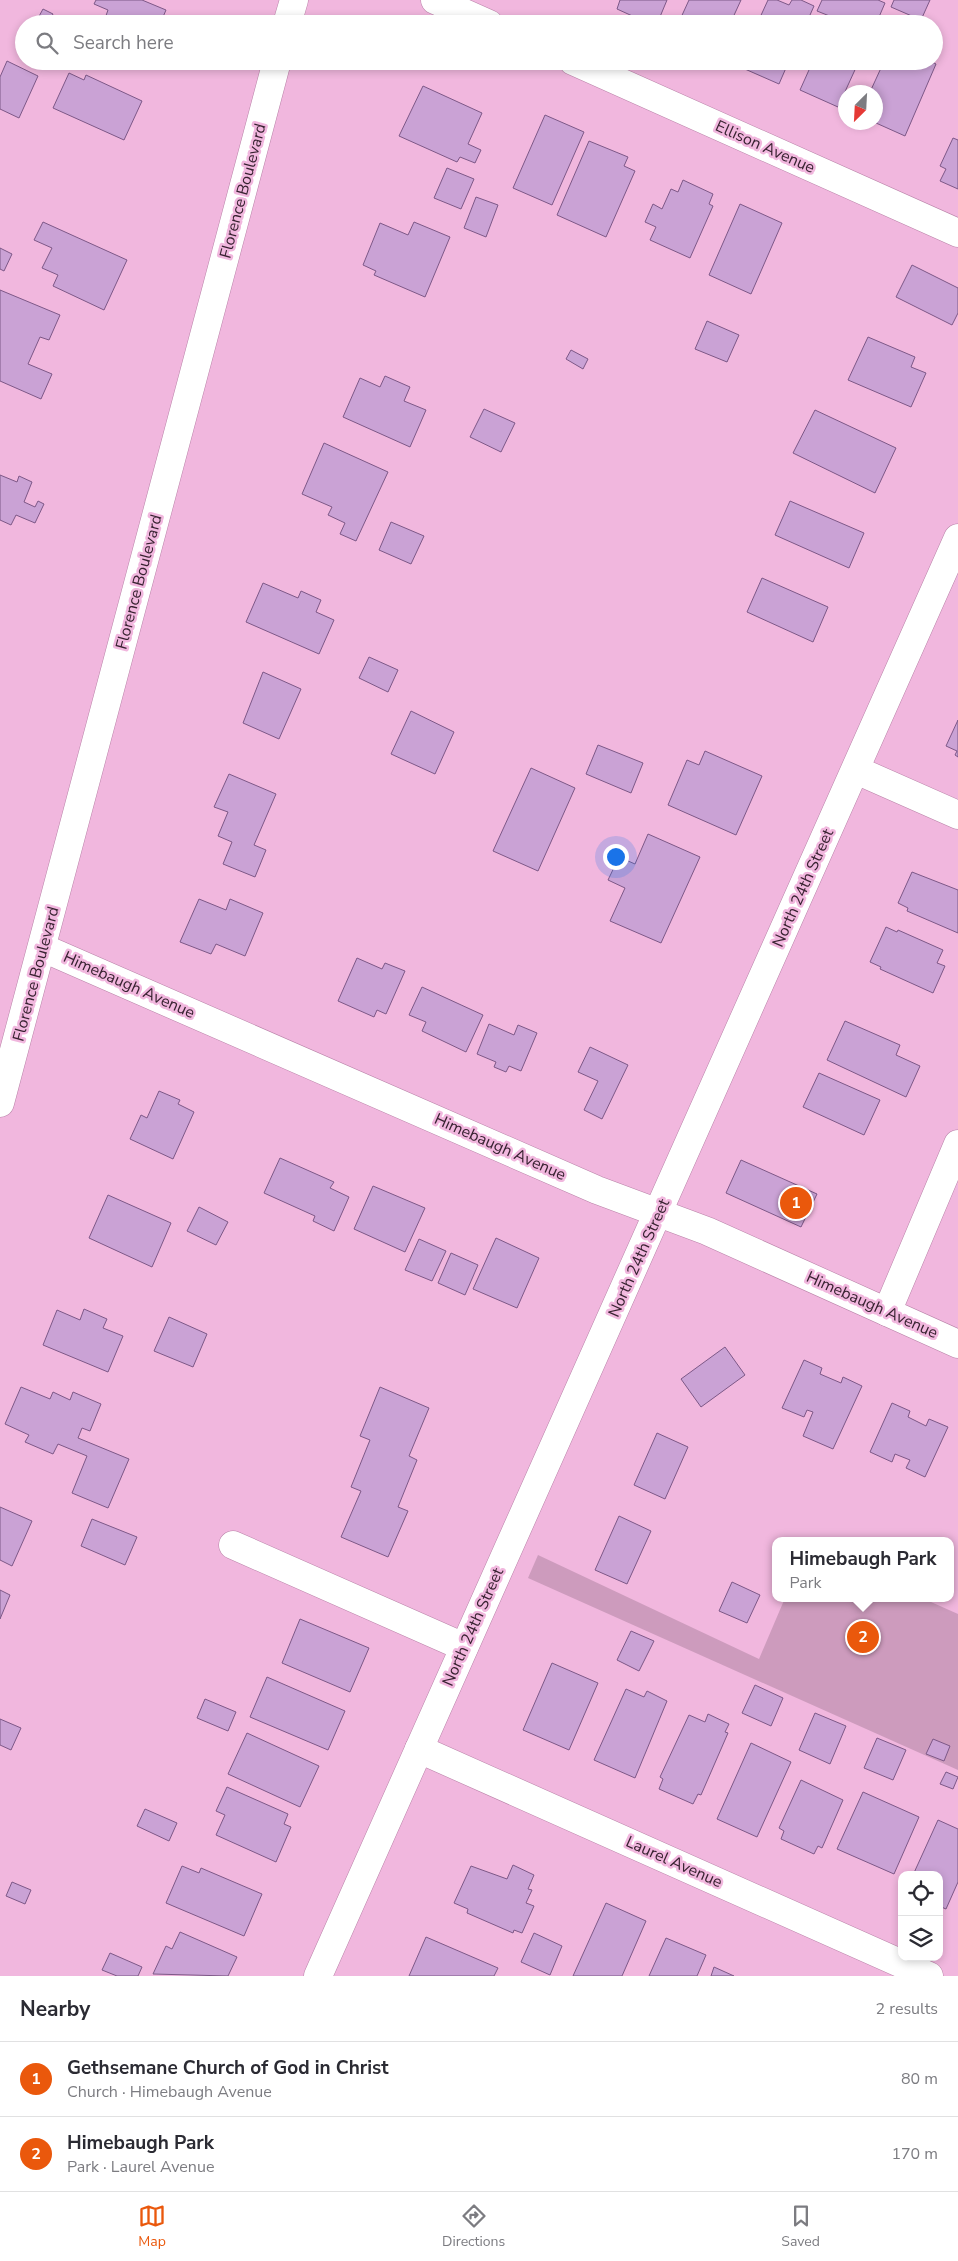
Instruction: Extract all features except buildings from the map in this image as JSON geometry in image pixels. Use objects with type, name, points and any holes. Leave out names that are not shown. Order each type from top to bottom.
[{"type":"street","points":[[290,15],[294,0]]},
{"type":"street","points":[[435,0],[468,15]]},
{"type":"street","name":"Florence Boulevard","points":[[0,1103],[43,948],[275,70]]},
{"type":"street","name":"Ellison Avenue","points":[[593,70],[958,233]]},
{"type":"street","name":"North 24th Street","points":[[318,1976],[958,539]]},
{"type":"street","points":[[856,770],[958,815]]},
{"type":"street","name":"Himebaugh Avenue","points":[[43,948],[597,1190],[707,1231],[958,1344]]},
{"type":"street","points":[[887,1312],[958,1144]]},
{"type":"street","points":[[233,1545],[464,1647]]},
{"type":"street","name":"Laurel Avenue","points":[[419,1749],[929,1976]]},
{"type":"shaded area","points":[[538,1555],[759,1659],[783,1602],[931,1602],[958,1614],[958,1770],[528,1578]]},
{"type":"place","name":"Gethsemane Church of God in Christ","points":[[796,1203]]},
{"type":"place","name":"Himebaugh Park","points":[[863,1637]]}]
